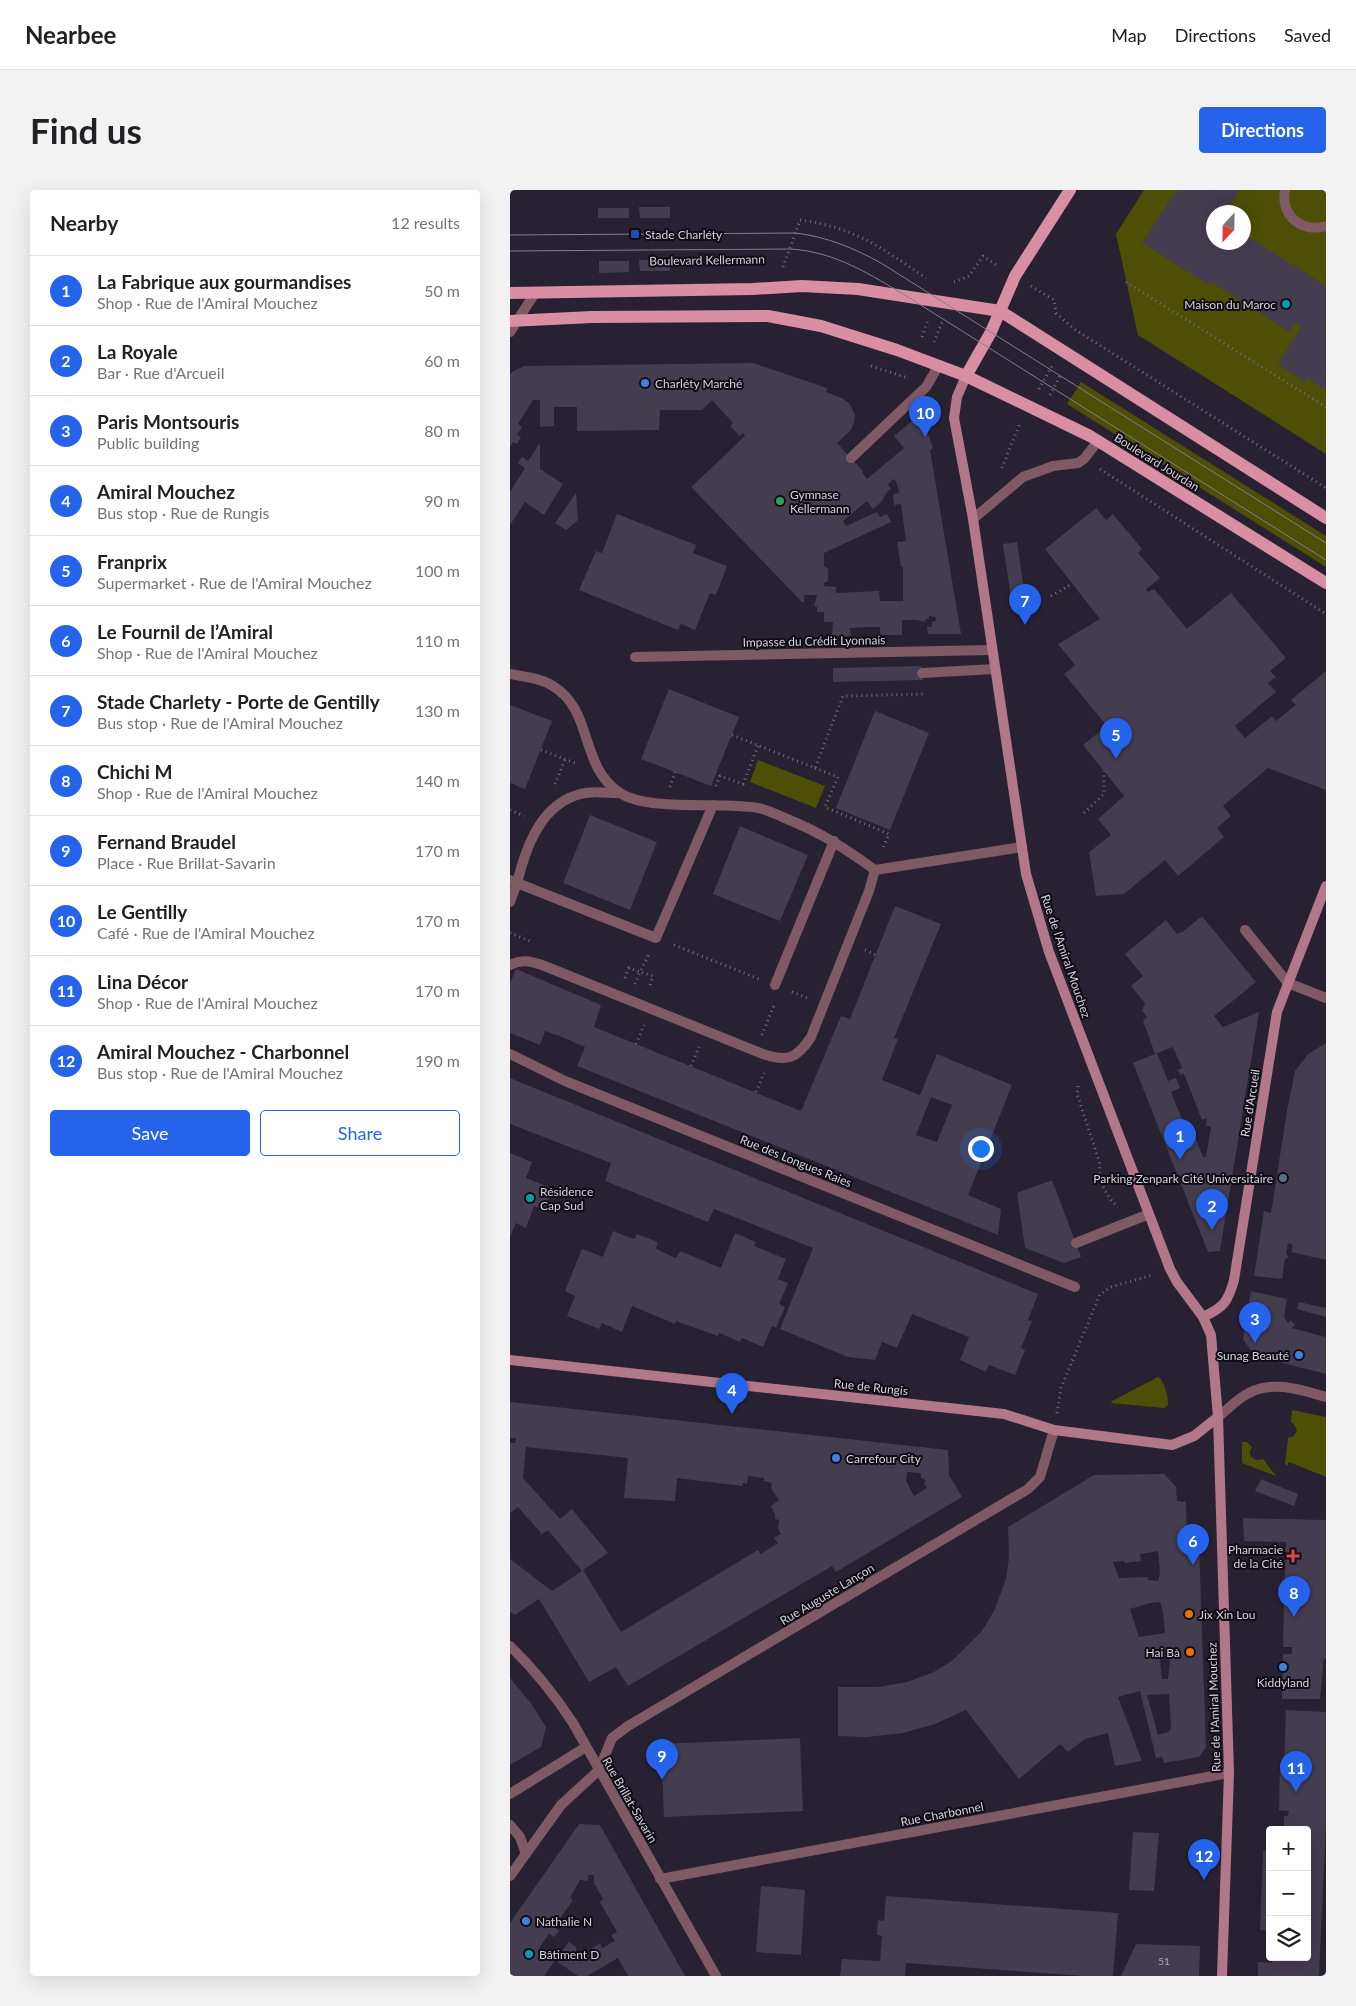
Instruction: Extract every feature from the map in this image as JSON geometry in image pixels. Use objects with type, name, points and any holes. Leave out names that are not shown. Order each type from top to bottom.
[{"type":"main road","points":[[512,324],[592,317],[768,316],[821,326],[938,364],[966,376],[1000,311],[1015,276],[1070,190]]},
{"type":"main road","points":[[510,293],[752,289],[802,286],[858,289],[1000,311],[1326,518]]},
{"type":"main road","name":"Boulevard Jourdan","points":[[966,376],[1098,441],[1326,583]]},
{"type":"street","points":[[1285,190],[1285,208],[1298,224],[1307,228],[1326,226]]},
{"type":"street","points":[[512,324],[535,293]]},
{"type":"street","points":[[851,458],[926,387],[938,364]]},
{"type":"street","name":"Rue de l'Amiral Mouchez","points":[[966,376],[957,397],[954,418],[973,519],[1026,874],[1049,952],[1170,1269],[1177,1282],[1203,1317],[1210,1335],[1218,1417],[1229,1773],[1222,1976]]},
{"type":"street","points":[[973,519],[1023,477],[1053,466],[1078,463],[1084,459],[1098,441]]},
{"type":"street","name":"Impasse du Crédit Lyonnais","points":[[635,657],[992,650]]},
{"type":"street","points":[[922,673],[995,669]]},
{"type":"street","points":[[510,674],[537,679],[554,687],[567,698],[582,722],[589,750],[599,772],[620,793]]},
{"type":"street","points":[[510,902],[514,882],[540,822],[562,802],[579,794],[594,792],[620,793],[640,800],[663,804],[713,805],[764,810],[813,829],[834,840],[875,870],[1022,847]]},
{"type":"street","points":[[514,882],[656,938],[713,805]]},
{"type":"street","points":[[778,986],[834,840]]},
{"type":"street","points":[[510,965],[517,961],[527,960],[542,964],[779,1059],[791,1058],[803,1049],[811,1037],[869,891],[875,870]]},
{"type":"street","name":"Rue d'Arcueil","points":[[1203,1317],[1221,1308],[1230,1296],[1274,1025],[1288,983],[1326,886]]},
{"type":"street","points":[[1244,930],[1288,983],[1326,998]]},
{"type":"street","name":"Rue des Longues Raies","points":[[510,1054],[566,1081],[1075,1287]]},
{"type":"street","points":[[1076,1243],[1149,1214]]},
{"type":"street","name":"Rue de Rungis","points":[[510,1360],[1004,1414],[1054,1430],[1172,1445],[1194,1436],[1218,1417]]},
{"type":"street","points":[[1218,1417],[1249,1393],[1268,1388],[1282,1386],[1326,1397]]},
{"type":"street","name":"Rue Auguste Lançon","points":[[599,1770],[612,1738],[628,1726],[1028,1489],[1040,1477],[1054,1430]]},
{"type":"street","name":"Rue Brillat-Savarin","points":[[510,1646],[531,1666],[559,1701],[573,1723],[716,1976]]},
{"type":"street","points":[[510,1794],[586,1747]]},
{"type":"street","points":[[510,1876],[561,1804],[599,1770]]},
{"type":"street","name":"Rue Charbonnel","points":[[660,1879],[1229,1773]]},
{"type":"street","points":[[510,1825],[520,1838],[526,1854]]},
{"type":"path","name":"Boulevard Kellermann","points":[[781,272],[800,220],[820,222],[850,231],[876,244],[927,278],[934,279]]},
{"type":"path","points":[[947,282],[956,282],[969,276],[983,256],[1054,300],[1056,313],[1074,329],[1326,488]]},
{"type":"path","points":[[1126,282],[1326,407]]},
{"type":"path","points":[[921,340],[928,319]]},
{"type":"path","points":[[934,344],[940,327]]},
{"type":"path","points":[[864,363],[926,387]]},
{"type":"path","points":[[1036,394],[1054,364]]},
{"type":"path","points":[[1047,399],[1064,370]]},
{"type":"path","points":[[1084,459],[1326,614]]},
{"type":"path","points":[[1051,596],[1072,584]]},
{"type":"path","points":[[815,768],[843,696],[925,694]]},
{"type":"path","points":[[732,735],[838,777],[825,807],[889,834],[875,870]]},
{"type":"path","points":[[716,787],[720,776],[743,784],[758,746]]},
{"type":"path","points":[[540,750],[599,772]]},
{"type":"path","points":[[1084,813],[1104,794],[1104,772]]},
{"type":"path","points":[[510,933],[536,943]]},
{"type":"path","points":[[637,980],[656,938],[824,1004]]},
{"type":"path","points":[[616,974],[625,978],[628,968],[653,976],[648,989],[657,993]]},
{"type":"path","points":[[753,1031],[762,1035],[778,986]]},
{"type":"path","points":[[1054,1430],[1061,1388],[1100,1294],[1111,1287],[1170,1269]]},
{"type":"shaded area","points":[[1144,190],[1326,190],[1326,454],[1138,335],[1116,234]]},
{"type":"shaded area","points":[[1081,382],[1326,536],[1326,567],[1067,404]]},
{"type":"shaded area","points":[[758,760],[825,786],[816,808],[750,782]]},
{"type":"shaded area","points":[[1158,1377],[1163,1382],[1167,1394],[1168,1405],[1164,1408],[1111,1403],[1112,1401]]},
{"type":"shaded area","points":[[1292,1410],[1326,1417],[1326,1477],[1289,1462],[1287,1466],[1285,1464],[1288,1438],[1294,1436],[1297,1430],[1291,1422]]},
{"type":"shaded area","points":[[1242,1442],[1247,1442],[1252,1447],[1250,1451],[1251,1457],[1257,1460],[1263,1459],[1276,1476],[1242,1463]]},
{"type":"building","name":"Maison du Maroc","points":[[1182,190],[1240,190],[1231,205],[1206,205],[1206,250],[1251,250],[1251,238],[1326,286],[1326,390],[1307,378],[1305,382],[1278,364],[1302,326],[1296,322],[1290,332],[1211,282],[1209,285],[1142,243],[1176,191],[1180,193]]},
{"type":"building","points":[[639,207],[670,207],[670,218],[640,218]]},
{"type":"building","points":[[598,208],[629,208],[629,218],[598,218]]},
{"type":"building","points":[[639,260],[670,260],[670,271],[640,271]]},
{"type":"building","points":[[599,261],[629,261],[629,272],[599,273]]},
{"type":"building","points":[[753,363],[827,388],[826,392],[842,398],[850,404],[855,415],[854,423],[850,431],[837,443],[863,471],[867,479],[904,448],[894,436],[917,417],[926,428],[933,448],[930,450],[961,634],[928,634],[927,627],[932,627],[932,622],[936,621],[936,617],[929,616],[929,619],[926,619],[924,622],[902,620],[902,635],[880,635],[880,627],[865,627],[850,628],[851,636],[832,636],[833,622],[824,622],[824,612],[817,612],[817,607],[814,606],[817,595],[804,595],[804,602],[802,602],[691,487],[745,436],[743,433],[740,436],[730,426],[733,423],[712,400],[702,410],[660,410],[659,430],[577,431],[577,407],[554,407],[554,426],[540,427],[540,400],[533,400],[518,424],[522,427],[517,435],[521,437],[517,444],[513,442],[510,447],[510,375],[524,366]],"holes":[[[894,479],[899,493],[893,494],[894,505],[901,504],[906,541],[897,542],[901,567],[903,567],[903,601],[880,601],[879,591],[836,593],[836,587],[824,586],[824,583],[828,581],[828,569],[824,566],[824,553],[891,522],[887,514],[880,517],[877,512],[846,526],[843,521],[867,501],[873,509],[891,489],[888,484]]]},
{"type":"building","points":[[540,443],[540,469],[563,484],[544,515],[525,502],[510,525],[510,492],[525,468],[518,463],[522,457],[528,461]]},
{"type":"building","points":[[576,493],[578,520],[566,530],[555,523]]},
{"type":"building","points":[[1096,508],[1106,520],[1113,514],[1142,549],[1138,553],[1160,578],[1146,589],[1148,592],[1154,589],[1187,629],[1231,593],[1286,658],[1270,671],[1276,677],[1268,683],[1276,692],[1235,726],[1245,738],[1272,716],[1276,721],[1296,705],[1291,700],[1326,671],[1326,790],[1268,768],[1223,806],[1231,816],[1217,828],[1224,837],[1178,876],[1165,860],[1124,894],[1096,896],[1089,852],[1111,835],[1098,819],[1124,796],[1083,745],[1107,726],[1064,674],[1075,665],[1058,644],[1100,619],[1045,549]]},
{"type":"building","points":[[617,514],[696,545],[693,553],[727,566],[716,595],[710,593],[695,630],[681,624],[678,630],[579,590],[596,551],[602,553]]},
{"type":"building","points":[[1017,542],[1025,596],[1011,598],[1003,544]]},
{"type":"building","points":[[921,666],[923,680],[833,682],[833,668]]},
{"type":"building","points":[[669,689],[739,717],[711,786],[641,759]]},
{"type":"building","points":[[510,705],[552,721],[525,789],[510,783]]},
{"type":"building","points":[[875,711],[929,733],[890,830],[836,808]]},
{"type":"building","points":[[590,815],[657,842],[630,910],[563,883]]},
{"type":"building","points":[[740,826],[808,855],[780,921],[713,894]]},
{"type":"building","points":[[895,906],[941,924],[894,1038],[898,1039],[882,1080],[920,1095],[937,1054],[1012,1085],[968,1195],[1001,1209],[998,1235],[577,1066],[585,1047],[562,1037],[545,1031],[540,1045],[510,1033],[510,983],[516,969],[601,1005],[594,1027],[801,1111],[841,1016],[850,1019]],"holes":[[[931,1097],[952,1105],[937,1142],[916,1135]]]},
{"type":"building","points":[[1202,916],[1256,982],[1214,1016],[1223,1027],[1259,1012],[1220,1251],[1208,1252],[1133,1063],[1155,1054],[1143,1021],[1147,1017],[1142,1011],[1145,1003],[1131,986],[1143,976],[1125,954],[1166,920],[1177,934],[1181,933]],"holes":[[[1173,1047],[1182,1068],[1178,1070],[1180,1075],[1184,1074],[1202,1120],[1207,1118],[1206,1126],[1211,1127],[1206,1157],[1203,1157],[1190,1124],[1185,1127],[1171,1092],[1180,1088],[1176,1078],[1168,1081],[1157,1053]]]},
{"type":"building","points":[[1326,1043],[1326,1260],[1291,1252],[1293,1245],[1288,1243],[1286,1253],[1289,1258],[1285,1259],[1282,1279],[1254,1276],[1264,1211],[1271,1213],[1295,1071],[1308,1054]]},
{"type":"building","points":[[510,1078],[1038,1294],[1028,1320],[1032,1321],[1021,1348],[1025,1350],[1015,1375],[989,1365],[986,1372],[960,1360],[969,1337],[912,1314],[897,1348],[882,1342],[875,1360],[848,1357],[780,1329],[813,1248],[714,1209],[708,1222],[605,1181],[611,1163],[510,1124]]},
{"type":"building","name":"Résidence Cap Sud","points":[[510,1153],[532,1162],[526,1178],[553,1189],[544,1210],[534,1206],[526,1228],[516,1223],[510,1237]]},
{"type":"building","points":[[1052,1180],[1081,1257],[1064,1263],[1025,1248],[1017,1193]]},
{"type":"building","points":[[613,1231],[634,1239],[637,1234],[658,1242],[656,1249],[676,1258],[680,1251],[721,1268],[735,1233],[756,1242],[754,1246],[786,1259],[778,1279],[788,1283],[779,1304],[785,1307],[776,1328],[772,1326],[763,1347],[742,1338],[740,1342],[719,1333],[718,1336],[676,1321],[675,1324],[632,1306],[622,1332],[602,1323],[599,1329],[567,1316],[575,1296],[565,1291],[582,1249],[603,1257]]},
{"type":"building","points":[[1251,1291],[1287,1299],[1284,1317],[1288,1323],[1291,1320],[1295,1325],[1292,1328],[1326,1337],[1326,1374],[1255,1356],[1243,1339]]},
{"type":"building","points":[[1299,1302],[1326,1308],[1326,1317],[1297,1309]]},
{"type":"building","points":[[510,1402],[948,1450],[949,1475],[962,1497],[836,1572],[832,1566],[628,1686],[616,1667],[589,1682],[539,1599],[515,1615],[510,1612],[510,1559],[552,1591],[582,1571],[548,1530],[539,1536],[541,1533],[518,1507],[510,1513],[510,1443],[515,1443],[516,1438],[510,1438]],"holes":[[[526,1447],[628,1458],[624,1498],[675,1501],[677,1478],[742,1486],[743,1483],[747,1484],[748,1476],[764,1478],[764,1481],[772,1483],[771,1488],[779,1500],[771,1506],[775,1519],[779,1520],[778,1528],[781,1534],[774,1538],[778,1543],[761,1554],[758,1550],[621,1632],[583,1570],[608,1553],[572,1509],[560,1519],[523,1478]],[[907,1472],[921,1473],[921,1478],[926,1480],[924,1483],[927,1488],[914,1496],[906,1481]]]},
{"type":"building","points":[[1164,1474],[1176,1487],[1177,1501],[1186,1502],[1187,1548],[1199,1546],[1206,1747],[1199,1757],[1164,1763],[1162,1757],[1156,1758],[1140,1691],[1118,1697],[1142,1761],[1115,1766],[1108,1733],[1085,1739],[1068,1752],[1060,1744],[1019,1779],[966,1710],[935,1724],[903,1733],[867,1737],[838,1736],[838,1687],[879,1687],[907,1682],[934,1672],[953,1660],[982,1631],[994,1611],[1006,1579],[1009,1557],[1008,1527],[1094,1475]],"holes":[[[1158,1551],[1160,1573],[1158,1581],[1148,1580],[1148,1577],[1119,1578],[1113,1562],[1141,1561],[1140,1554]],[[1160,1602],[1165,1633],[1139,1637],[1130,1609]],[[1163,1655],[1170,1660],[1168,1679],[1162,1679],[1160,1659],[1163,1659]],[[1169,1694],[1171,1728],[1168,1732],[1158,1735],[1147,1695]]]},
{"type":"building","points":[[1261,1479],[1298,1494],[1294,1506],[1255,1491]]},
{"type":"building","points":[[1243,1518],[1326,1520],[1326,1659],[1324,1659],[1320,1699],[1282,1699],[1283,1654],[1292,1654],[1292,1647],[1283,1647],[1286,1542],[1244,1541]]},
{"type":"building","points":[[510,1678],[530,1702],[546,1727],[541,1747],[510,1765]]},
{"type":"building","points":[[1286,1710],[1326,1712],[1326,1822],[1319,1976],[1258,1976],[1258,1962],[1311,1961],[1311,1826],[1284,1826],[1284,1816],[1288,1816],[1289,1811],[1279,1810],[1280,1765],[1284,1766]]},
{"type":"building","points":[[800,1738],[803,1811],[664,1817],[661,1744]]},
{"type":"building","points":[[579,1824],[600,1825],[685,1976],[628,1976],[618,1958],[587,1976],[578,1976],[555,1960],[544,1976],[510,1976],[510,1923]],"holes":[[[588,1875],[594,1875],[594,1883],[603,1899],[600,1902],[617,1932],[611,1935],[615,1941],[602,1948],[600,1943],[591,1949],[591,1952],[576,1951],[576,1947],[569,1942],[555,1960],[539,1948],[549,1934],[554,1937],[559,1931],[554,1927],[573,1900],[570,1898],[580,1880],[588,1881]]]},
{"type":"building","points":[[1133,1832],[1159,1833],[1154,1891],[1129,1890]]},
{"type":"building","points":[[1263,1851],[1266,1851],[1266,1931],[1260,1930]]},
{"type":"building","points":[[761,1886],[805,1890],[801,1955],[756,1952]]},
{"type":"building","points":[[886,1896],[1118,1913],[1113,1976],[1083,1976],[906,1963],[905,1976],[840,1976],[842,1959],[880,1961],[882,1936],[877,1935],[878,1920],[884,1921]]},
{"type":"building","points":[[1136,1944],[1200,1946],[1199,1976],[1121,1976]]},
{"type":"tram line","points":[[510,235],[796,233],[819,237],[840,244],[881,263],[1326,543]]},
{"type":"tram line","points":[[510,251],[791,249],[807,251],[838,260],[867,273],[908,297],[1326,560]]},
{"type":"place","name":"Stade Charléty","points":[[635,234]]},
{"type":"place","name":"Maison du Maroc","points":[[1286,304]]},
{"type":"place","name":"Charléty Marché","points":[[645,383]]},
{"type":"place","name":"Le Gentilly","points":[[925,437]]},
{"type":"place","name":"Gymnase Kellermann","points":[[780,501]]},
{"type":"place","name":"Stade Charlety - Porte de Gentilly","points":[[1025,625]]},
{"type":"place","name":"Franprix","points":[[1116,759]]},
{"type":"place","name":"La Fabrique aux gourmandises","points":[[1180,1160]]},
{"type":"place","name":"Parking Zenpark Cité Universitaire","points":[[1283,1178]]},
{"type":"place","name":"Résidence Cap Sud","points":[[530,1198]]},
{"type":"place","name":"La Royale","points":[[1212,1230]]},
{"type":"place","name":"Paris Montsouris","points":[[1255,1343]]},
{"type":"place","name":"Sunag Beauté","points":[[1299,1355]]},
{"type":"place","name":"Amiral Mouchez","points":[[732,1414]]},
{"type":"place","name":"Carrefour City","points":[[836,1458]]},
{"type":"place","name":"Pharmacie de la Cité","points":[[1293,1556]]},
{"type":"place","name":"Le Fournil de l’Amiral","points":[[1193,1565]]},
{"type":"place","name":"Jix Xin Lou","points":[[1189,1614]]},
{"type":"place","name":"Chichi M","points":[[1294,1617]]},
{"type":"place","name":"Hai Bà","points":[[1190,1652]]},
{"type":"place","name":"Kiddyland","points":[[1283,1667]]},
{"type":"place","name":"Fernand Braudel","points":[[662,1780]]},
{"type":"place","name":"Lina Décor","points":[[1296,1792]]},
{"type":"place","name":"Amiral Mouchez - Charbonnel","points":[[1204,1880]]},
{"type":"place","name":"Nathalie N","points":[[526,1921]]},
{"type":"place","name":"Bâtiment D","points":[[529,1954]]}]
